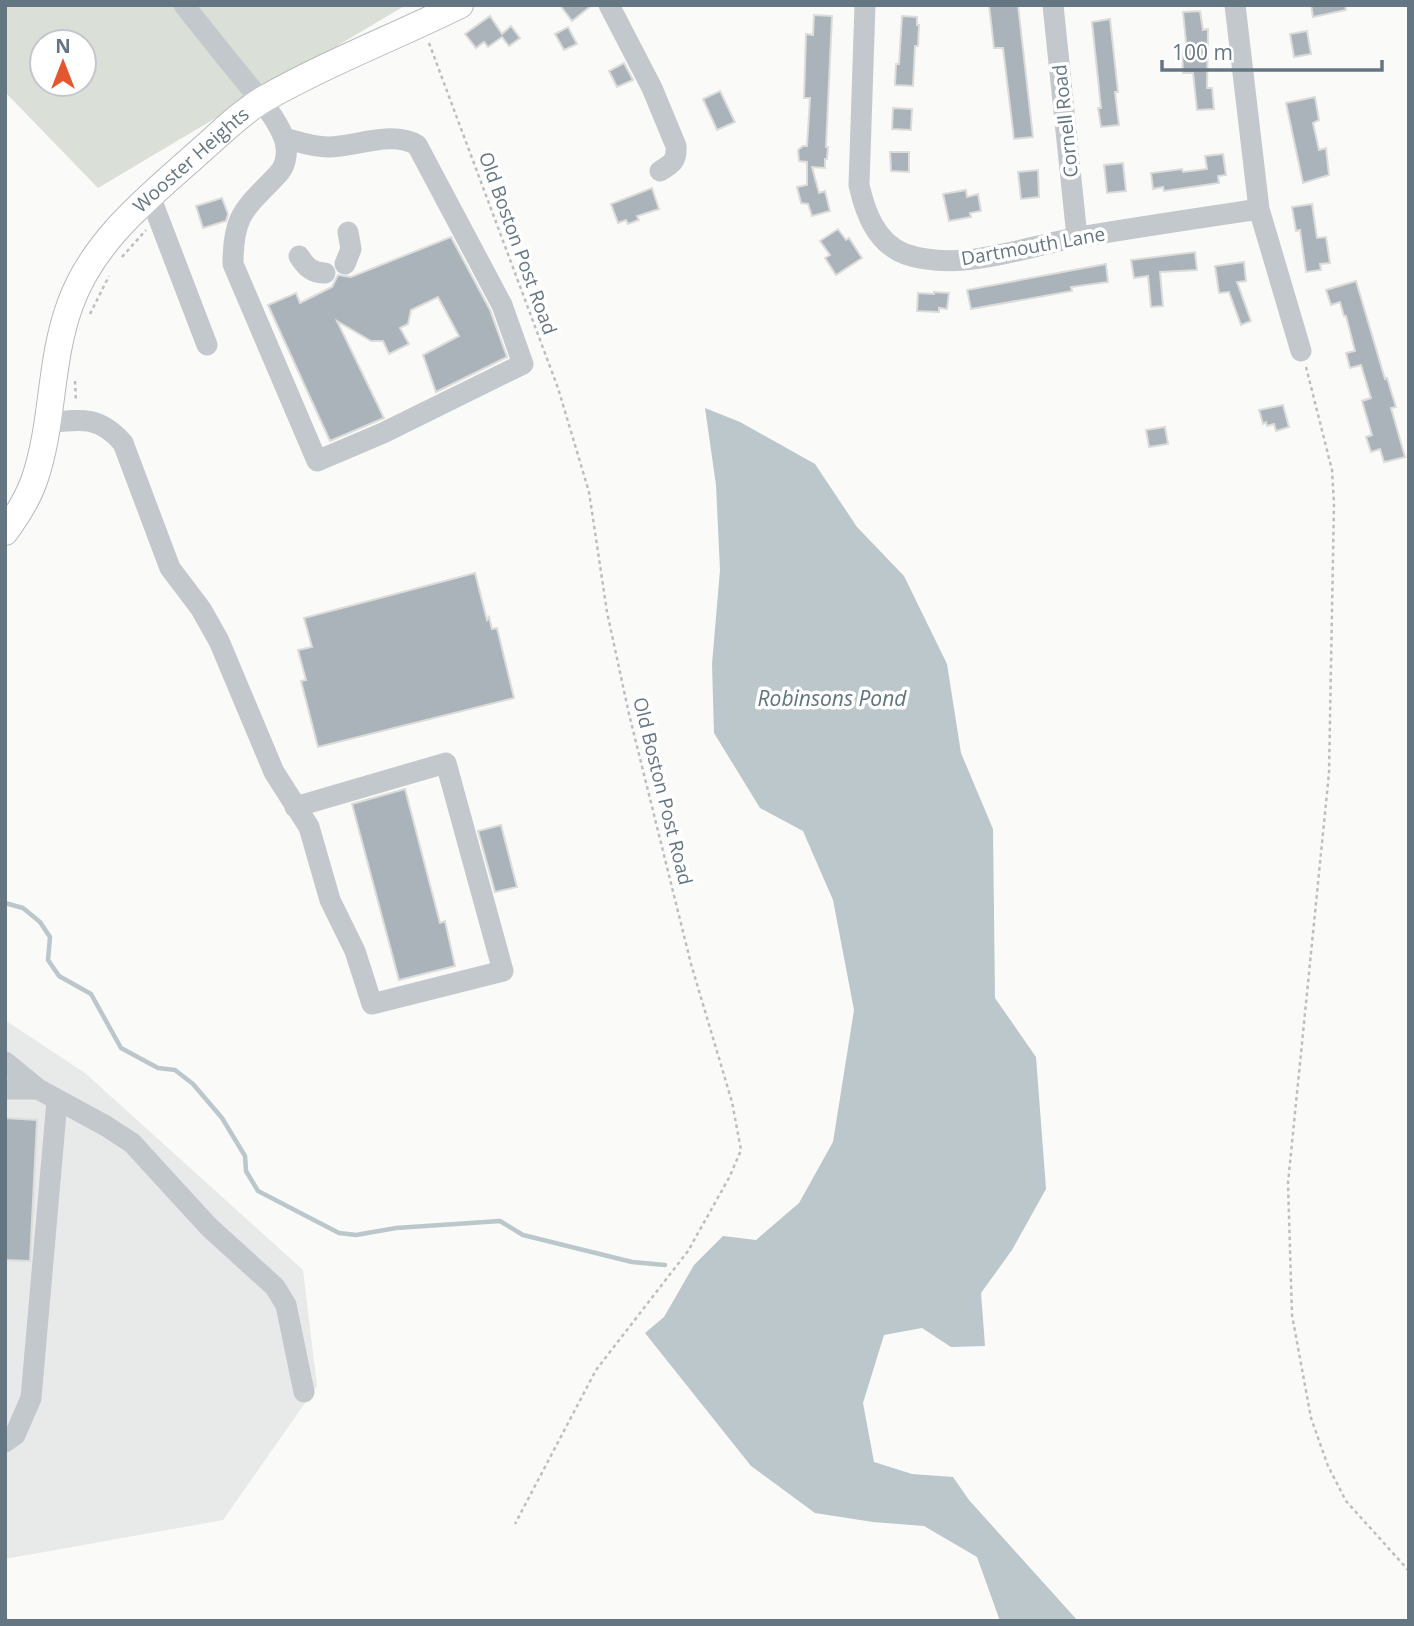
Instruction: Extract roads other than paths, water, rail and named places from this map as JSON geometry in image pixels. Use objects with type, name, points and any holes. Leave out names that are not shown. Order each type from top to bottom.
[{"type":"main road","name":"Wooster Heights","points":[[5,532],[34,483],[48,423],[56,354],[70,303],[90,263],[119,225],[155,207],[261,101],[324,68],[460,5]]},
{"type":"street","points":[[184,5],[261,101],[284,138],[287,158],[281,171],[253,197],[239,218],[233,246],[233,264],[317,461],[383,433],[523,364],[502,305],[417,145],[410,141],[390,140],[329,147],[284,138]]},
{"type":"street","points":[[609,5],[648,80],[676,146],[677,155],[673,163],[660,171]]},
{"type":"street","name":"Dartmouth Lane","points":[[865,5],[859,186],[866,214],[880,236],[902,253],[937,261],[981,258],[1077,237],[1259,209]]},
{"type":"street","name":"Cornell Road","points":[[1053,5],[1077,237]]},
{"type":"street","points":[[1235,5],[1259,209],[1301,351]]},
{"type":"street","points":[[155,207],[207,345]]},
{"type":"street","points":[[345,264],[351,249],[348,232]]},
{"type":"street","points":[[299,256],[305,265],[316,273],[325,273]]},
{"type":"street","points":[[48,423],[78,420],[99,423],[111,430],[123,443],[170,568],[201,609],[219,641],[274,772],[295,807],[309,827],[330,900],[355,951],[372,1003],[503,971],[446,763],[295,807]]},
{"type":"street","points":[[5,1062],[38,1090],[132,1143],[209,1227],[275,1287],[286,1305],[304,1392]]},
{"type":"street","points":[[5,1089],[38,1090]]},
{"type":"street","points":[[9,1433],[31,1398],[57,1101]]},
{"type":"water","name":"Robinsons Pond","points":[[705,408],[740,422],[815,464],[857,527],[904,576],[947,664],[961,753],[993,829],[995,998],[1036,1057],[1046,1189],[1012,1250],[981,1293],[985,1346],[951,1347],[922,1328],[884,1335],[863,1403],[874,1462],[912,1474],[953,1477],[969,1500],[1078,1621],[1000,1621],[977,1557],[924,1526],[815,1513],[751,1466],[645,1333],[664,1317],[694,1265],[723,1236],[756,1240],[799,1203],[833,1142],[854,1010],[833,900],[803,831],[760,808],[714,733],[712,664],[720,570],[716,485]]},
{"type":"waterway","points":[[5,903],[23,908],[40,922],[50,937],[48,960],[59,976],[91,994],[121,1048],[158,1068],[175,1070],[193,1084],[222,1118],[245,1156],[246,1171],[258,1191],[339,1233],[356,1235],[396,1228],[500,1221],[523,1235],[632,1262],[665,1265]]}]
